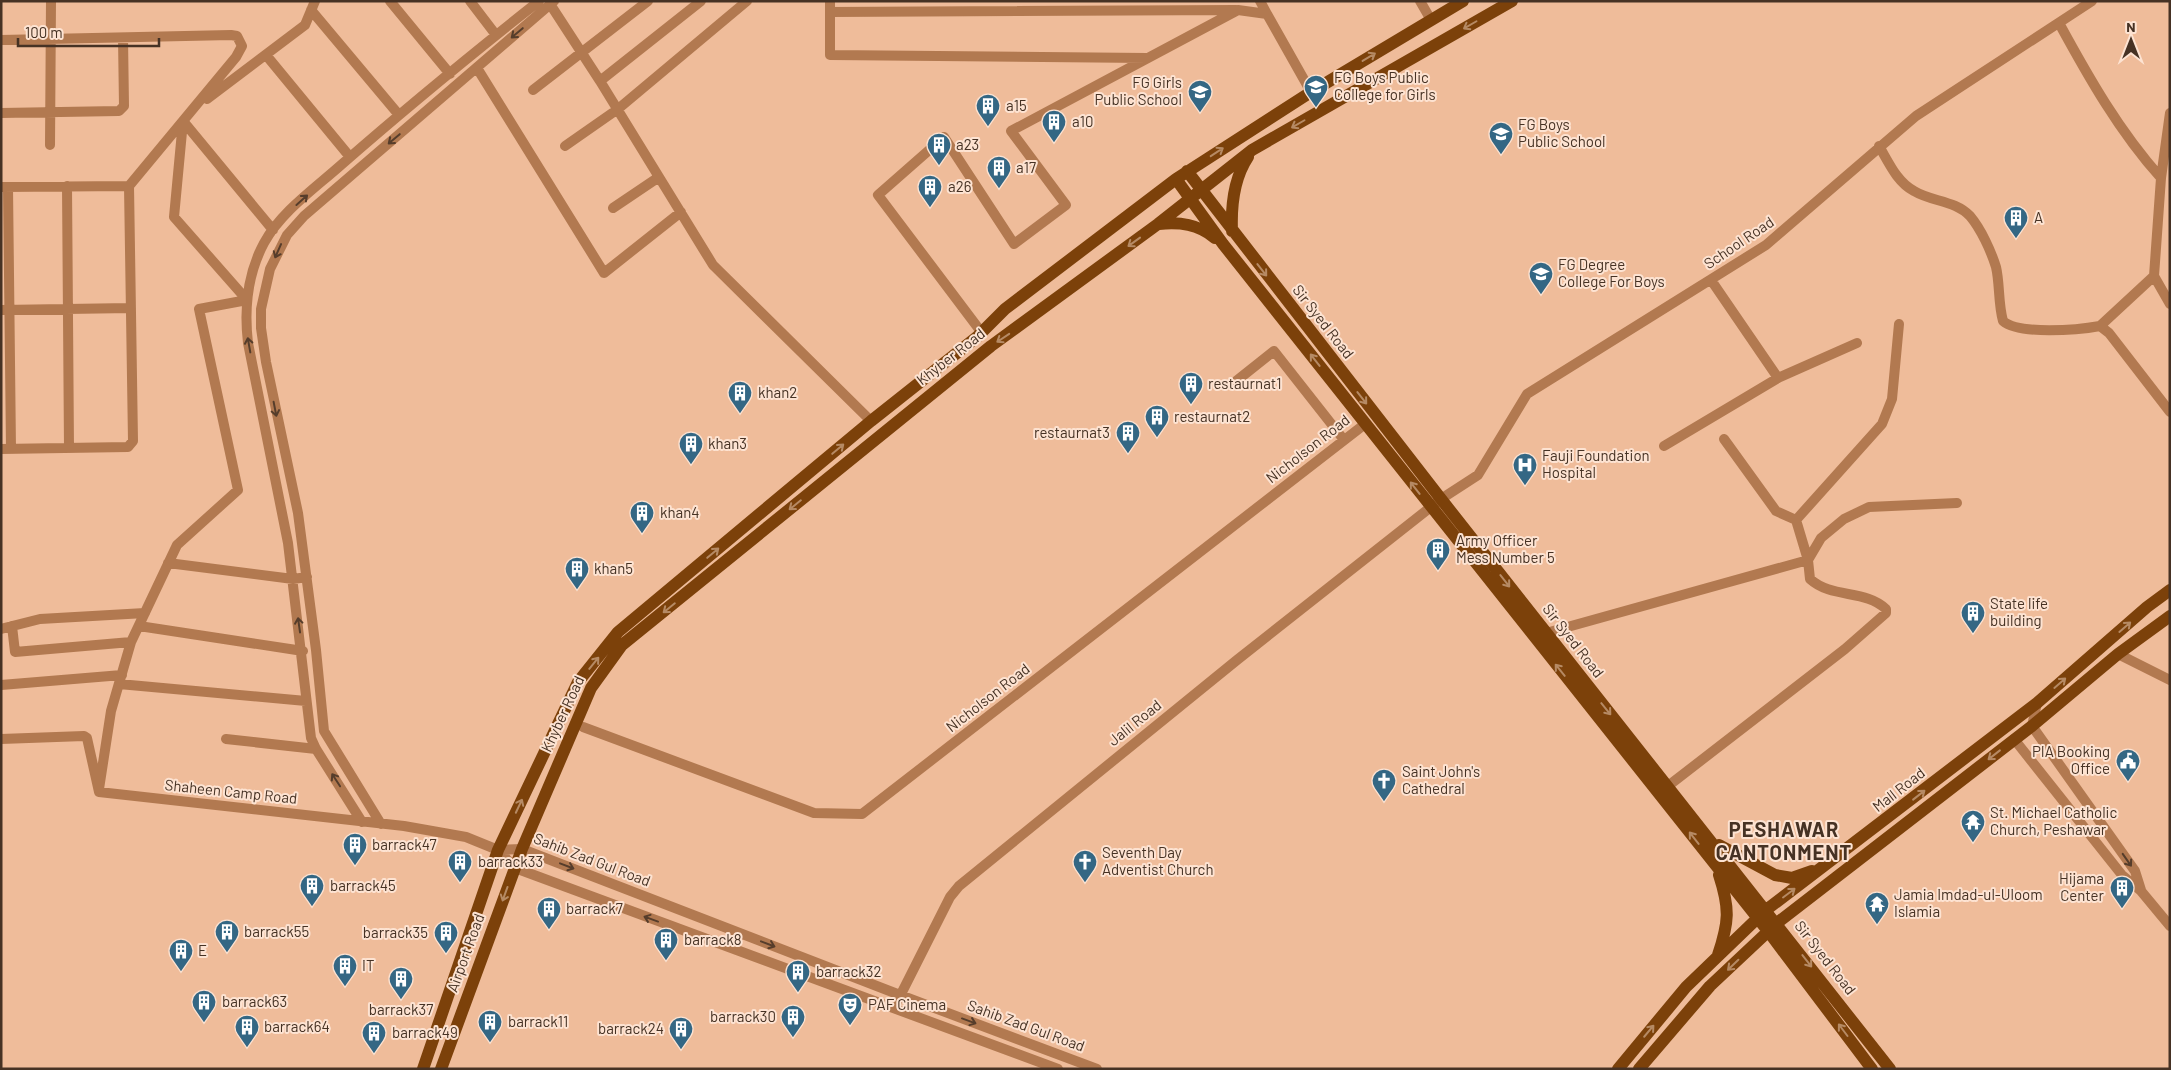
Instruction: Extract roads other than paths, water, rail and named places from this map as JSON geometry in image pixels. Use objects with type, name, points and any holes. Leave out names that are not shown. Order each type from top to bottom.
[{"type":"main road","name":"Khyber Road","points":[[423,1069],[498,850],[578,682],[618,632],[872,421],[982,333],[1005,309],[1176,179],[1311,92],[1463,1]]},
{"type":"main road","name":"Khyber Road","points":[[522,849],[591,688],[622,645],[991,346],[1158,224],[1252,150],[1512,1]]},
{"type":"main road","points":[[1232,231],[1231,211],[1240,169],[1252,150]]},
{"type":"main road","name":"Sir Syed Road","points":[[1187,171],[1441,499],[1709,838],[1772,927],[1890,1069]]},
{"type":"main road","name":"Sir Syed Road","points":[[1176,179],[1189,200],[1364,424],[1717,867],[1762,914]]},
{"type":"main road","points":[[1158,224],[1178,222],[1205,230],[1223,244]]},
{"type":"main road","name":"Mall Road","points":[[1618,1069],[1686,987],[1762,914],[2037,703],[2148,606],[2170,590]]},
{"type":"main road","name":"Mall Road","points":[[1638,1069],[1710,986],[1772,927],[2032,726],[2118,654],[2170,616]]},
{"type":"main road","points":[[1709,838],[1752,864],[1775,875],[1792,878],[1824,867]]},
{"type":"main road","name":"Airport Road","points":[[441,1069],[522,849]]},
{"type":"main road","points":[[1717,867],[1728,900],[1729,915],[1727,928],[1717,957]]},
{"type":"main road","name":"Sir Syed Road","points":[[1772,927],[1872,1069]]},
{"type":"street","points":[[50,145],[52,1]]},
{"type":"street","points":[[390,1],[450,74]]},
{"type":"street","points":[[470,1],[496,35]]},
{"type":"street","points":[[362,822],[316,749],[309,727],[303,651],[288,543],[248,343],[247,300],[256,261],[273,230],[290,210],[399,115],[539,1]]},
{"type":"street","points":[[532,90],[648,1]]},
{"type":"street","points":[[600,81],[701,1]]},
{"type":"street","points":[[565,146],[618,109],[747,1]]},
{"type":"street","points":[[830,1],[830,55],[1148,58]]},
{"type":"street","points":[[1260,1],[1311,92]]},
{"type":"street","points":[[1420,1],[1431,20]]},
{"type":"street","name":"School Road","points":[[1441,499],[1478,475],[1526,394],[1766,246],[1879,146],[1916,116],[2092,1]]},
{"type":"street","points":[[381,824],[324,731],[298,513],[278,422],[261,328],[261,309],[270,269],[286,235],[304,216],[552,3],[713,265],[872,421]]},
{"type":"street","points":[[192,110],[305,25],[313,6],[399,115]]},
{"type":"street","points":[[830,12],[1238,10],[1267,14]]},
{"type":"street","points":[[982,333],[878,195],[944,137],[1014,244],[1066,205],[1011,131],[1238,10]]},
{"type":"street","points":[[2059,23],[2104,103],[2135,149],[2161,178]]},
{"type":"street","points":[[1,40],[237,36],[242,46],[240,52],[128,186],[133,441],[128,447],[6,449],[5,187],[128,186]]},
{"type":"street","points":[[1,113],[122,109],[124,106],[123,38]]},
{"type":"street","points":[[266,55],[350,157]]},
{"type":"street","points":[[477,68],[604,273],[681,212]]},
{"type":"street","points":[[2170,113],[2161,178],[2154,276],[2170,304]]},
{"type":"street","points":[[183,121],[273,230]]},
{"type":"street","points":[[183,121],[174,217],[247,300]]},
{"type":"street","points":[[1879,146],[1898,179],[1906,186],[1915,192],[1957,206],[1970,216],[1980,230],[1996,268],[2001,314],[2003,321],[2009,326],[2045,329],[2084,329],[2100,326],[2154,276]]},
{"type":"street","points":[[613,208],[659,177]]},
{"type":"street","points":[[67,186],[69,448]]},
{"type":"street","points":[[1711,280],[1778,378]]},
{"type":"street","points":[[99,792],[111,712],[131,642],[177,545],[238,490],[199,309],[247,300]]},
{"type":"street","points":[[6,310],[131,308]]},
{"type":"street","points":[[1796,520],[1882,424],[1892,399],[1899,324]]},
{"type":"street","points":[[2100,326],[2109,333],[2170,412]]},
{"type":"street","points":[[1664,446],[1778,378],[1857,343]]},
{"type":"street","points":[[1235,382],[1274,351],[1344,440]]},
{"type":"street","name":"Nicholson Road","points":[[583,727],[814,813],[862,814],[1364,424]]},
{"type":"street","points":[[1668,786],[1884,616],[1886,609],[1875,601],[1841,594],[1818,586],[1810,579],[1808,560],[1796,520],[1776,511],[1724,439]]},
{"type":"street","name":"Jalil Road","points":[[894,1008],[950,897],[960,886],[1237,660],[1441,499]]},
{"type":"street","points":[[1546,633],[1808,560],[1821,538],[1844,519],[1869,507],[1957,503]]},
{"type":"street","points":[[168,564],[293,579],[307,577]]},
{"type":"street","points":[[1,629],[40,619],[145,613]]},
{"type":"street","points":[[12,626],[15,652],[131,642]]},
{"type":"street","points":[[139,626],[303,651]]},
{"type":"street","points":[[2118,654],[2170,680]]},
{"type":"street","points":[[1,685],[121,679],[306,701]]},
{"type":"street","points":[[2037,703],[2032,726],[2135,871],[2141,891]]},
{"type":"street","points":[[1,739],[84,736],[87,738],[99,792]]},
{"type":"street","points":[[226,739],[316,749]]},
{"type":"street","points":[[2014,739],[2122,875],[2141,891],[2170,926]]},
{"type":"street","name":"Shaheen Camp Road","points":[[99,792],[381,824],[466,837],[498,850]]},
{"type":"street","name":"Sahib Zad Gul Road","points":[[498,850],[522,849],[900,995],[1098,1069]]},
{"type":"street","name":"Sahib Zad Gul Road","points":[[498,850],[515,868],[1058,1069]]},
{"type":"place","name":"FG Boys Public College for Girls","points":[[1316,108]]},
{"type":"place","name":"FG Girls Public School","points":[[1200,113]]},
{"type":"place","name":"a15","points":[[988,127]]},
{"type":"place","name":"a10","points":[[1054,143]]},
{"type":"place","name":"FG Boys Public School","points":[[1501,155]]},
{"type":"place","name":"a23","points":[[939,166]]},
{"type":"place","name":"a17","points":[[999,189]]},
{"type":"place","name":"a26","points":[[930,208]]},
{"type":"place","name":"A","points":[[2016,239]]},
{"type":"place","name":"FG Degree College For Boys","points":[[1541,295]]},
{"type":"place","name":"restaurnat1","points":[[1191,405]]},
{"type":"place","name":"khan2","points":[[740,414]]},
{"type":"place","name":"restaurnat2","points":[[1157,438]]},
{"type":"place","name":"restaurnat3","points":[[1128,454]]},
{"type":"place","name":"khan3","points":[[691,465]]},
{"type":"place","name":"Fauji Foundation Hospital","points":[[1525,486]]},
{"type":"place","name":"khan4","points":[[642,534]]},
{"type":"place","name":"Army Officer Mess Number 5","points":[[1438,571]]},
{"type":"place","name":"khan5","points":[[577,590]]},
{"type":"place","name":"State life building","points":[[1973,634]]},
{"type":"place","name":"PIA Booking Office","points":[[2128,782]]},
{"type":"place","name":"Saint John's Cathedral","points":[[1384,802]]},
{"type":"place","name":"St. Michael Catholic Church, Peshawar","points":[[1973,843]]},
{"type":"place","name":"barrack47","points":[[355,866]]},
{"type":"place","name":"barrack33","points":[[460,883]]},
{"type":"place","name":"Seventh Day Adventist Church","points":[[1085,883]]},
{"type":"place","name":"barrack45","points":[[312,907]]},
{"type":"place","name":"Hijama Center","points":[[2122,909]]},
{"type":"place","name":"Jamia Imdad-ul-Uloom Islamia","points":[[1877,925]]},
{"type":"place","name":"barrack7","points":[[549,930]]},
{"type":"place","name":"barrack55","points":[[227,953]]},
{"type":"place","name":"barrack35","points":[[446,954]]},
{"type":"place","name":"barrack8","points":[[666,961]]},
{"type":"place","name":"E","points":[[181,972]]},
{"type":"place","name":"IT","points":[[345,987]]},
{"type":"place","name":"barrack32","points":[[798,993]]},
{"type":"place","name":"barrack37","points":[[401,1000]]},
{"type":"place","name":"barrack63","points":[[204,1023]]},
{"type":"place","name":"PAF Cinema","points":[[850,1026]]},
{"type":"place","name":"barrack30","points":[[793,1038]]},
{"type":"place","name":"barrack11","points":[[490,1043]]},
{"type":"place","name":"barrack64","points":[[247,1048]]},
{"type":"place","name":"barrack24","points":[[681,1050]]},
{"type":"place","name":"barrack49","points":[[374,1054]]},
{"type":"district","name":"PESHAWAR CANTONMENT","points":[[1784,842]]}]
